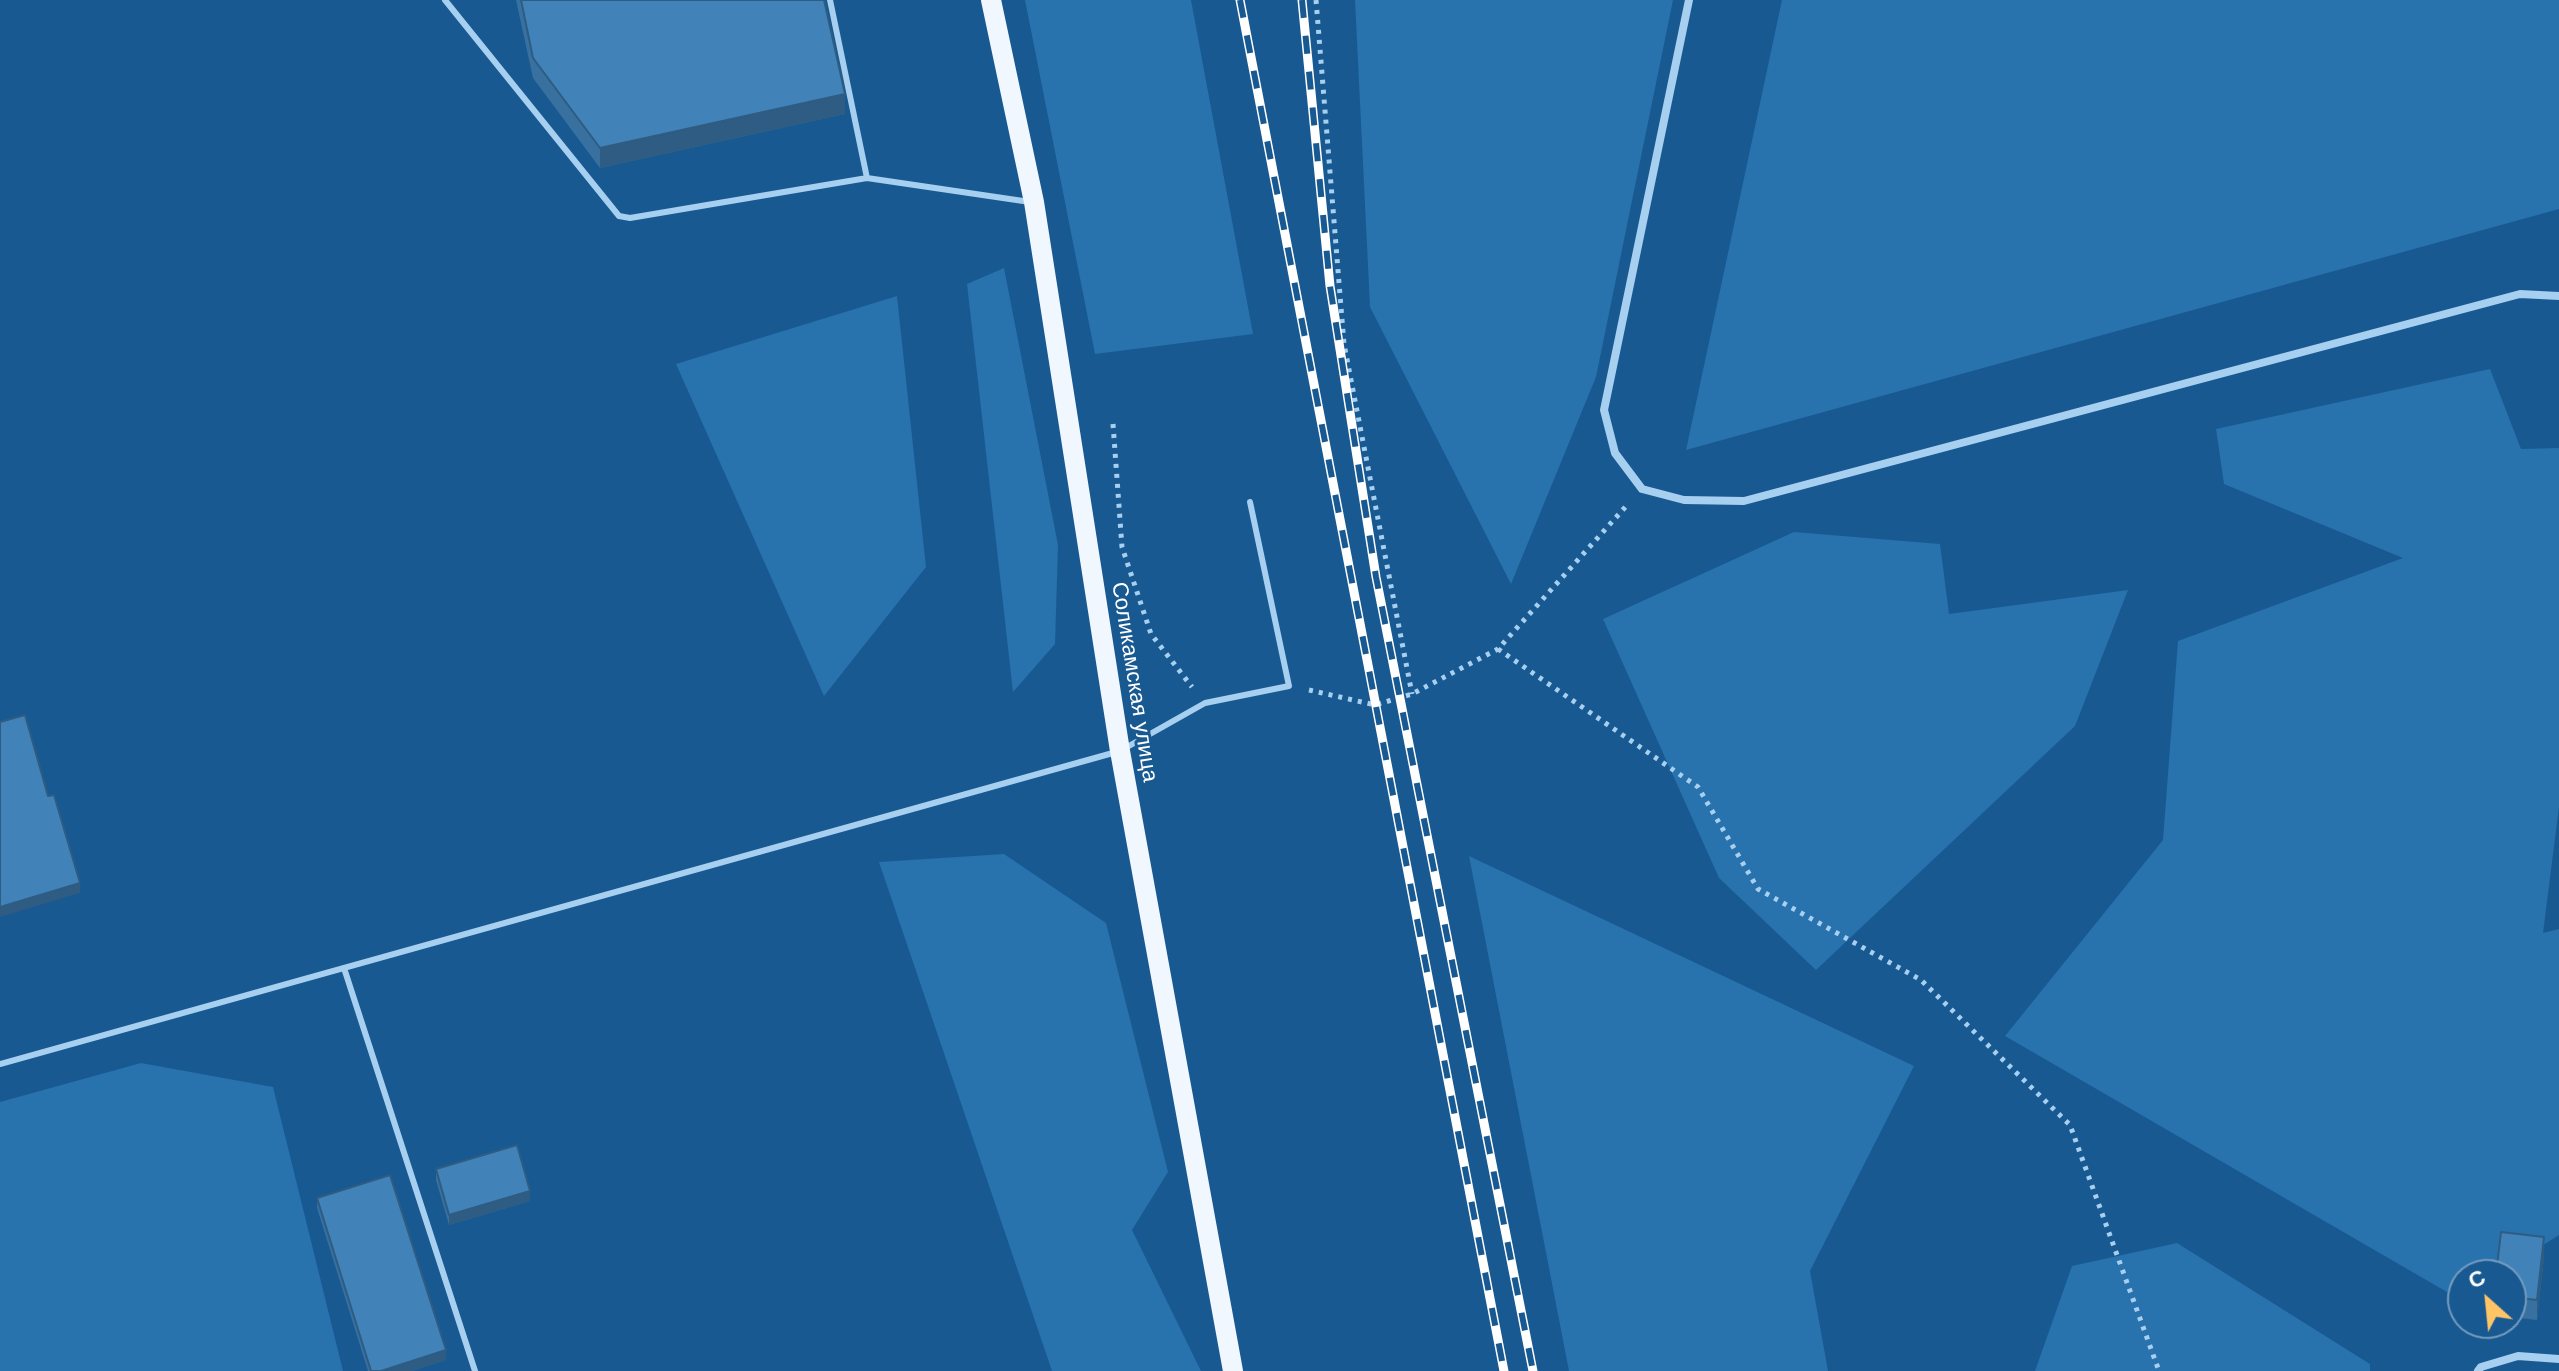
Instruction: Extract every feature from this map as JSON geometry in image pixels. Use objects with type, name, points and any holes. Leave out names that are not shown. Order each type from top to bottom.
[{"type":"main road","name":"Соликамская улица","points":[[991,0],[1034,202],[1120,751],[1233,1371]]},
{"type":"street","points":[[1689,0],[1604,410],[1615,453],[1642,489],[1684,500],[1744,501],[2520,294],[2559,296]]},
{"type":"street","points":[[2479,1369],[2518,1356],[2559,1359]]},
{"type":"lane","points":[[445,0],[619,216],[630,218],[867,178],[1034,202]]},
{"type":"lane","points":[[830,0],[867,178]]},
{"type":"lane","points":[[0,1064],[1120,751],[1205,703],[1289,686],[1250,502]]},
{"type":"lane","points":[[344,968],[475,1371]]},
{"type":"path","points":[[1316,0],[1344,344],[1412,694]]},
{"type":"path","points":[[1113,424],[1122,547],[1151,634],[1205,703]]},
{"type":"path","points":[[1289,686],[1375,705],[1412,694],[1498,649],[1642,489]]},
{"type":"path","points":[[1498,649],[1698,787],[1758,889],[1921,980],[2070,1125],[2159,1371]]},
{"type":"shaded area","points":[[1025,0],[1191,0],[1253,334],[1095,354]]},
{"type":"shaded area","points":[[1355,0],[1673,0],[1596,377],[1511,584],[1370,307]]},
{"type":"shaded area","points":[[1782,0],[2559,0],[2559,209],[1686,450]]},
{"type":"shaded area","points":[[1004,268],[1058,545],[1055,644],[1013,692],[967,284]]},
{"type":"shaded area","points":[[897,296],[926,567],[824,696],[676,364]]},
{"type":"shaded area","points":[[2490,369],[2521,449],[2559,448],[2559,807],[2543,933],[2559,929],[2559,1235],[2521,1259],[2447,1259],[2447,1292],[2005,1036],[2163,840],[2178,641],[2403,558],[2224,484],[2216,429]]},
{"type":"shaded area","points":[[1794,532],[1940,544],[1949,614],[2128,590],[2075,726],[1816,970],[1719,878],[1603,619]]},
{"type":"shaded area","points":[[1004,854],[1106,923],[1168,1172],[1132,1230],[1201,1371],[1052,1371],[879,862]]},
{"type":"shaded area","points":[[1469,856],[1914,1066],[1810,1271],[1828,1371],[1569,1371]]},
{"type":"shaded area","points":[[141,1063],[273,1087],[343,1371],[0,1371],[0,1102]]},
{"type":"shaded area","points":[[2177,1243],[2370,1364],[2370,1371],[2035,1371],[2072,1266]]},
{"type":"building","points":[[521,0],[824,0],[845,94],[600,148],[533,58]]},
{"type":"building","points":[[25,715],[48,796],[54,795],[80,883],[0,907],[0,722]]},
{"type":"building","points":[[517,1145],[530,1191],[449,1215],[436,1169]]},
{"type":"building","points":[[390,1175],[446,1350],[381,1371],[371,1371],[317,1198]]},
{"type":"building","points":[[2501,1232],[2544,1237],[2537,1300],[2527,1299],[2527,1259],[2498,1259]]},
{"type":"railway","points":[[1240,0],[1504,1371]]},
{"type":"railway","points":[[1302,0],[1330,286],[1376,577],[1533,1371]]}]
